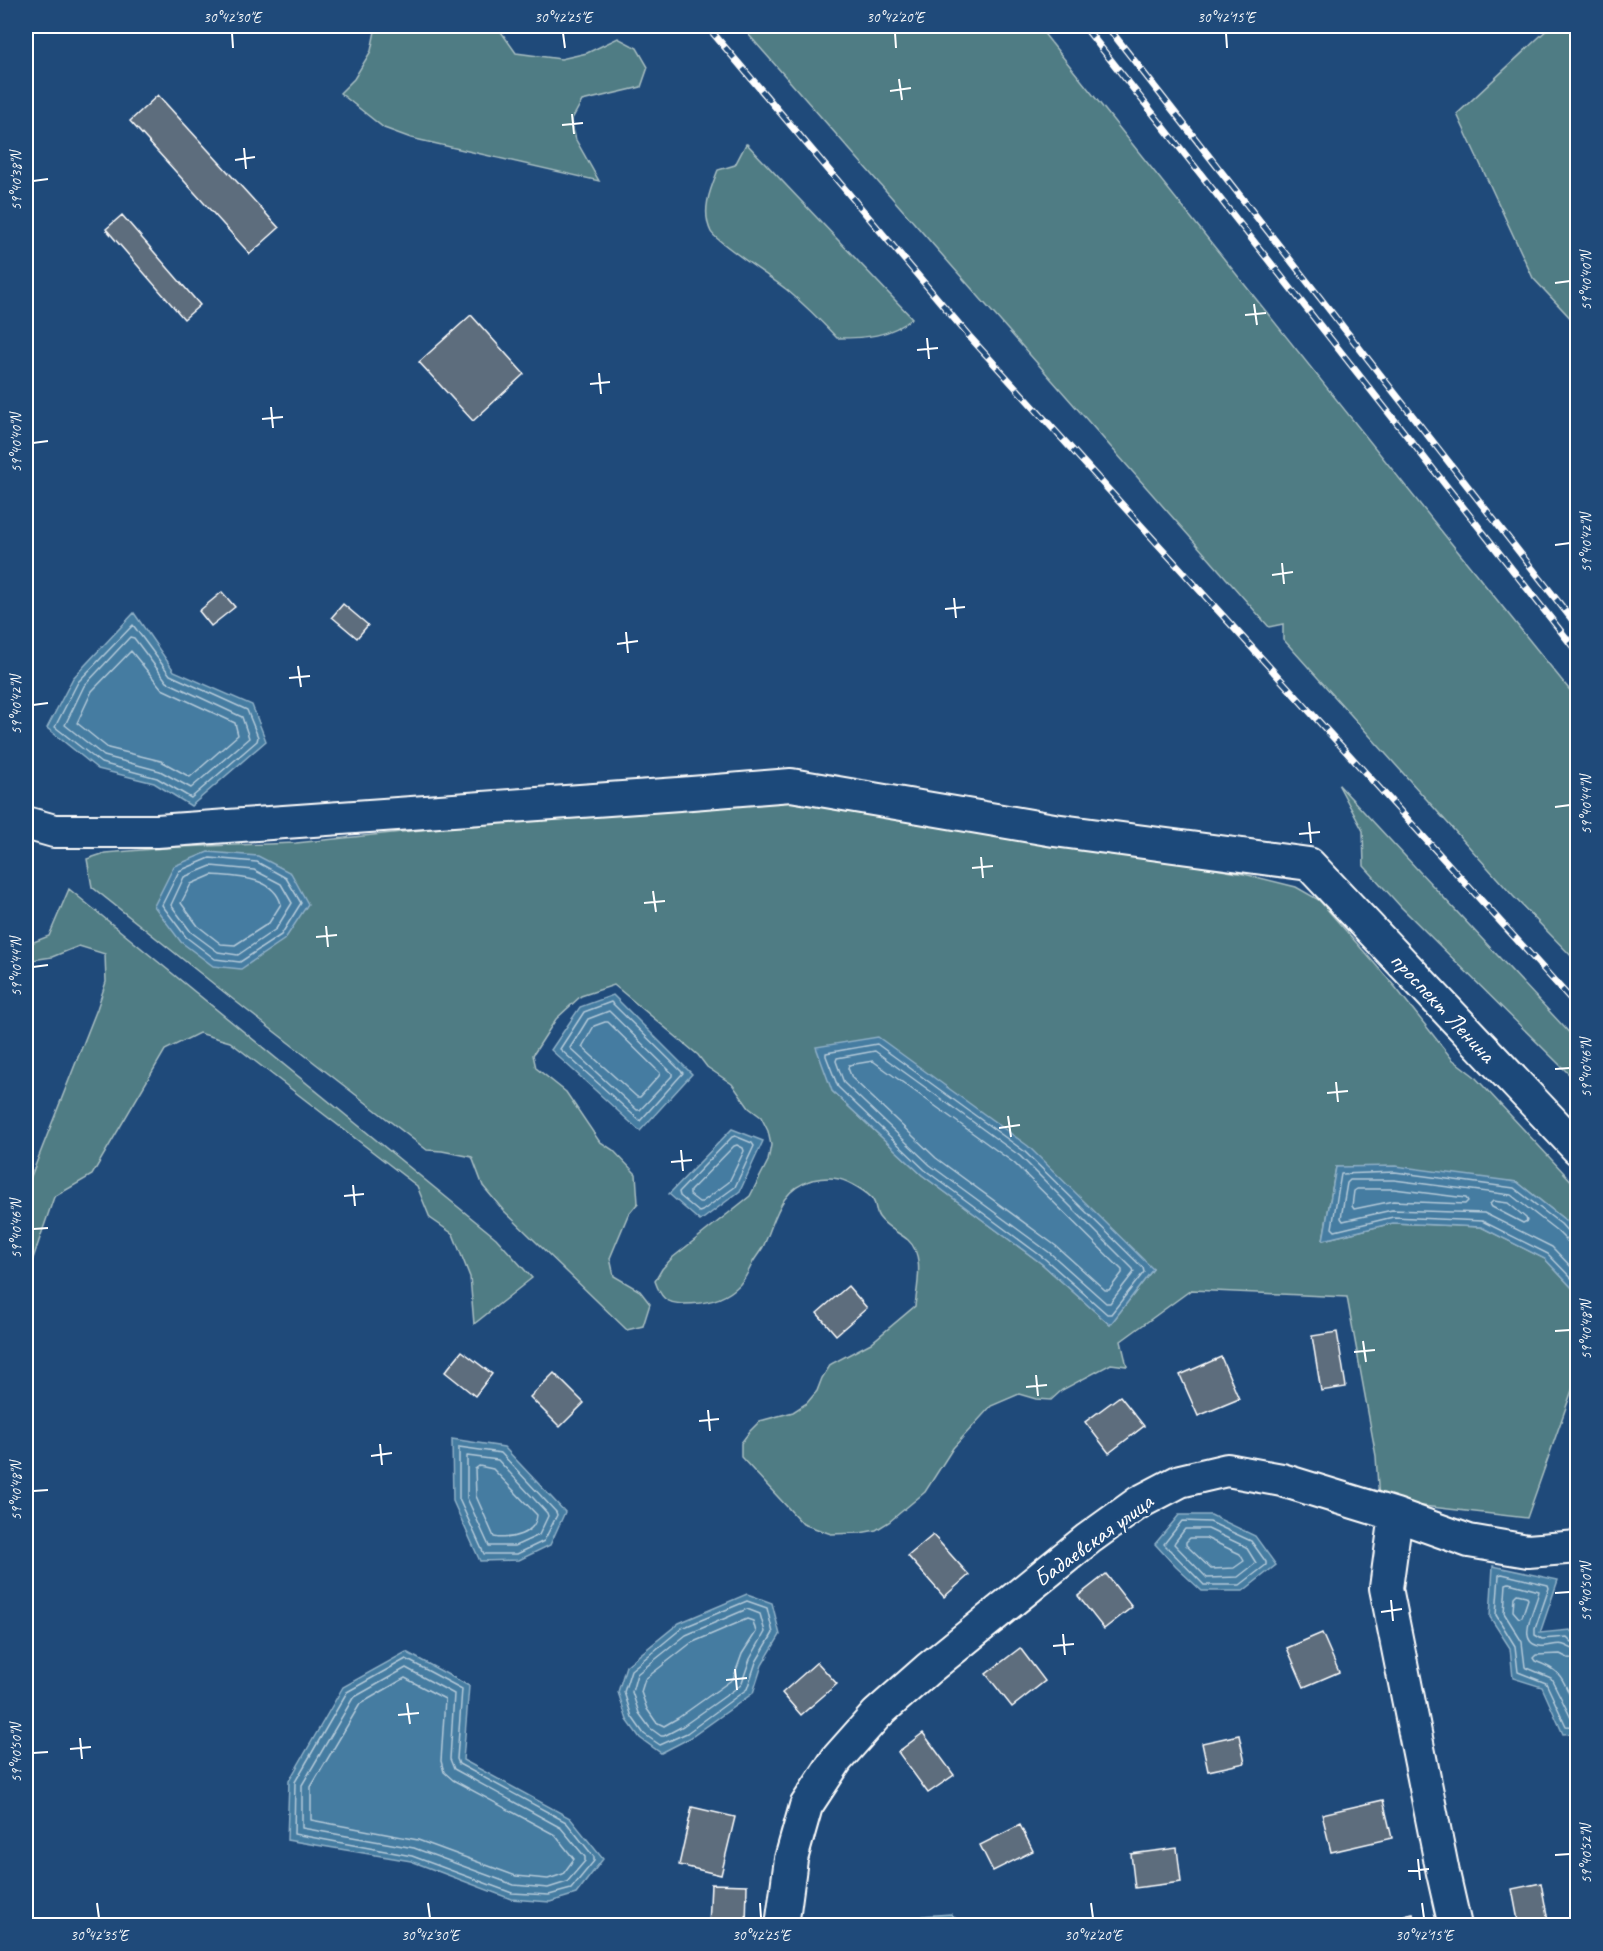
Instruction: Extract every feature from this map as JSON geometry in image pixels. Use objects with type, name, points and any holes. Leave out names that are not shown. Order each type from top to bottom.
[{"type":"street","name":"проспект Ленина","points":[[26,823],[54,831],[157,831],[791,784],[1054,830],[1309,864],[1578,1149]]},
{"type":"street","name":"Бадаевская улица","points":[[783,1926],[791,1859],[806,1806],[837,1759],[877,1714],[928,1669],[1088,1539],[1138,1503],[1180,1481],[1227,1470],[1281,1480],[1396,1515],[1468,1541],[1528,1551],[1578,1547]]},
{"type":"street","points":[[1396,1515],[1386,1588],[1455,1926]]},
{"type":"green space","points":[[376,26],[497,26],[516,53],[561,59],[587,53],[618,38],[637,48],[648,67],[641,87],[582,101],[571,121],[576,140],[599,181],[411,138],[384,128],[340,93],[354,79],[371,51]]},
{"type":"green space","points":[[741,26],[1038,26],[1577,699],[1577,962],[1513,896],[1283,639],[1283,624],[1269,627]]},
{"type":"green space","points":[[1551,26],[1577,26],[1577,325],[1533,278],[1457,114]]},
{"type":"green space","points":[[746,144],[912,318],[886,333],[867,337],[837,338],[787,290],[715,237],[711,232],[707,216],[712,185],[718,170],[735,165]]},
{"type":"green space","points":[[1338,784],[1577,1041],[1577,1082],[1401,907],[1364,866],[1363,831]]},
{"type":"green space","points":[[758,795],[798,797],[1244,874],[1296,887],[1319,900],[1396,988],[1452,1059],[1474,1076],[1577,1187],[1577,1233],[1565,1220],[1517,1182],[1336,1167],[1323,1240],[1393,1223],[1481,1227],[1545,1259],[1577,1293],[1577,1376],[1527,1518],[1379,1501],[1376,1456],[1347,1297],[1191,1290],[1121,1341],[1127,1366],[1111,1364],[1062,1390],[1051,1400],[1019,1394],[991,1406],[953,1448],[925,1492],[876,1530],[831,1534],[803,1524],[741,1457],[741,1443],[760,1421],[793,1412],[807,1403],[817,1391],[831,1364],[871,1343],[915,1306],[919,1271],[917,1254],[913,1246],[882,1221],[873,1200],[862,1190],[839,1179],[812,1180],[792,1191],[785,1198],[763,1247],[735,1289],[711,1301],[684,1304],[668,1301],[659,1292],[655,1281],[662,1269],[672,1258],[750,1196],[768,1161],[771,1145],[768,1131],[761,1117],[749,1108],[732,1084],[707,1067],[698,1055],[614,985],[581,996],[556,1019],[533,1055],[536,1068],[566,1092],[599,1141],[613,1150],[636,1174],[638,1203],[628,1215],[610,1258],[614,1276],[640,1291],[650,1304],[643,1326],[627,1330],[503,1210],[483,1186],[472,1157],[427,1150],[92,887],[87,859],[105,853],[177,847],[296,843]],"holes":[[[832,1091],[1153,1269],[1110,1325],[1042,1264],[922,1175]]]},
{"type":"green space","points":[[69,889],[496,1238],[532,1278],[474,1324],[470,1277],[453,1234],[430,1218],[417,1186],[230,1042],[199,1033],[165,1050],[92,1175],[54,1197],[26,1279],[26,1189],[106,982],[105,954],[79,946],[52,957],[26,961],[26,945],[49,936]]},
{"type":"water","points":[[134,613],[174,671],[252,705],[266,741],[191,806],[154,783],[98,769],[47,728],[73,678]]},
{"type":"water","points":[[208,852],[258,856],[291,873],[308,904],[285,939],[241,969],[213,966],[181,942],[154,906],[174,866]]},
{"type":"water","points":[[613,995],[692,1074],[640,1131],[551,1050],[580,1007]]},
{"type":"water","points":[[878,1037],[1028,1146],[1153,1269],[1110,1325],[1042,1264],[922,1175],[832,1091],[816,1047]]},
{"type":"water","points":[[732,1129],[763,1141],[740,1191],[700,1221],[669,1194]]},
{"type":"water","points":[[1395,1166],[1517,1182],[1565,1220],[1577,1233],[1577,1293],[1545,1259],[1481,1227],[1393,1223],[1323,1240],[1336,1167]]},
{"type":"water","points":[[452,1439],[504,1447],[565,1512],[550,1545],[519,1560],[480,1561],[453,1501]]},
{"type":"water","points":[[1179,1515],[1211,1515],[1255,1536],[1276,1565],[1243,1591],[1202,1591],[1155,1544]]},
{"type":"water","points":[[1493,1566],[1558,1580],[1540,1633],[1570,1630],[1577,1639],[1577,1733],[1563,1734],[1542,1687],[1513,1678],[1510,1648],[1490,1617]]},
{"type":"water","points":[[747,1594],[772,1603],[780,1635],[762,1665],[753,1693],[690,1738],[661,1753],[640,1738],[627,1720],[618,1692],[626,1666],[679,1623]]},
{"type":"water","points":[[406,1652],[469,1686],[463,1760],[570,1818],[603,1859],[576,1894],[550,1902],[511,1899],[411,1861],[287,1840],[289,1781],[343,1687]]},
{"type":"water","points":[[951,1914],[964,1925],[921,1925],[922,1916]]},
{"type":"building","points":[[158,95],[279,228],[250,254],[130,121]]},
{"type":"building","points":[[122,215],[200,305],[184,319],[106,229]]},
{"type":"building","points":[[471,315],[524,374],[473,421],[419,362]]},
{"type":"building","points":[[222,592],[235,607],[211,626],[199,611]]},
{"type":"building","points":[[343,604],[368,625],[357,638],[332,617]]},
{"type":"building","points":[[848,1286],[867,1308],[836,1335],[817,1313]]},
{"type":"building","points":[[1337,1332],[1346,1387],[1321,1391],[1312,1336]]},
{"type":"building","points":[[462,1351],[492,1374],[475,1396],[445,1372]]},
{"type":"building","points":[[1221,1357],[1239,1399],[1198,1416],[1180,1375]]},
{"type":"building","points":[[554,1373],[584,1403],[560,1427],[530,1397]]},
{"type":"building","points":[[1120,1396],[1144,1426],[1109,1453],[1085,1422]]},
{"type":"building","points":[[933,1535],[969,1575],[944,1597],[908,1556]]},
{"type":"building","points":[[1106,1574],[1132,1607],[1104,1629],[1078,1596]]},
{"type":"building","points":[[1322,1633],[1339,1672],[1304,1687],[1287,1648]]},
{"type":"building","points":[[1020,1648],[1045,1681],[1012,1707],[986,1674]]},
{"type":"building","points":[[817,1662],[837,1684],[801,1715],[782,1693]]},
{"type":"building","points":[[923,1733],[954,1775],[928,1793],[898,1752]]},
{"type":"building","points":[[1239,1735],[1245,1763],[1208,1771],[1202,1743]]},
{"type":"building","points":[[1383,1800],[1392,1838],[1331,1852],[1322,1814]]},
{"type":"building","points":[[692,1807],[735,1817],[721,1875],[679,1865]]},
{"type":"building","points":[[1020,1825],[1033,1851],[993,1871],[980,1845]]},
{"type":"building","points":[[1177,1848],[1181,1882],[1135,1888],[1131,1854]]},
{"type":"building","points":[[1541,1883],[1549,1926],[1519,1926],[1512,1889]]},
{"type":"building","points":[[711,1884],[747,1885],[746,1926],[709,1926]]},
{"type":"building","points":[[1413,1914],[1416,1926],[1366,1925]]},
{"type":"railway","points":[[707,26],[969,336],[1578,1007]]},
{"type":"railway","points":[[1084,26],[1578,653]]},
{"type":"railway","points":[[1107,26],[1578,627]]}]
